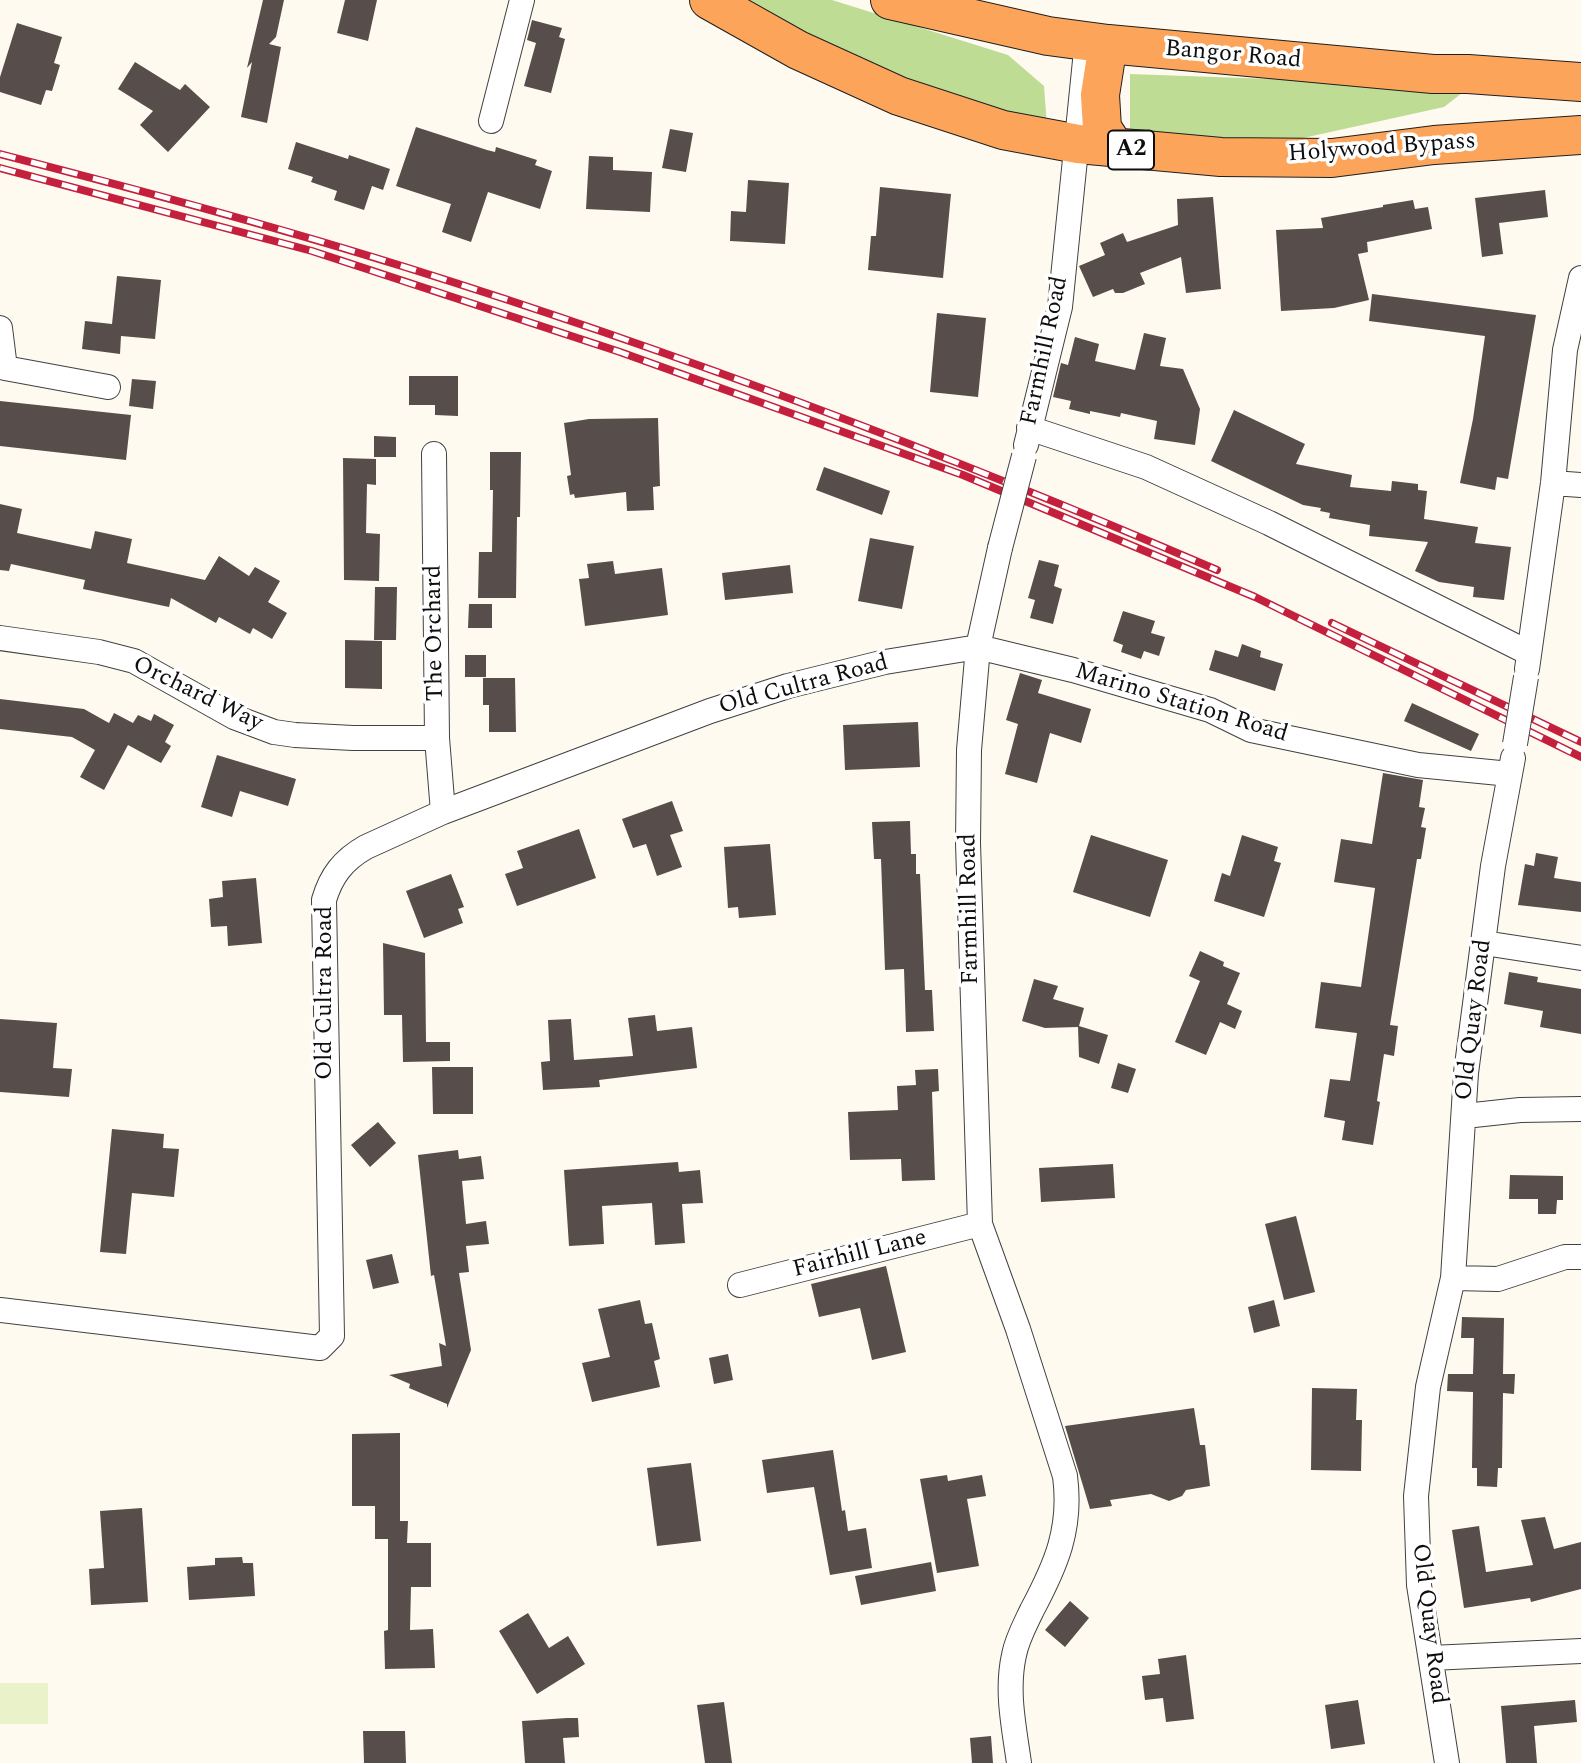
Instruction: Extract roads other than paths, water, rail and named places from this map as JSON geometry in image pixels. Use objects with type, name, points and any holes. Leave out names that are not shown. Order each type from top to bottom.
[{"type":"highway","name":"Holywood Bypass","points":[[709,0],[798,50],[899,96],[1003,130],[1077,144],[1221,157],[1332,158],[1434,145],[1581,135]]},
{"type":"highway","name":"Bangor Road","points":[[890,0],[1048,36],[1098,43],[1433,74],[1581,82]]},
{"type":"highway","points":[[1098,43],[1102,128],[1115,148]]},
{"type":"street","points":[[491,121],[522,0]]},
{"type":"street","name":"Farmhill Road","points":[[1019,1763],[1010,1692],[1014,1655],[1024,1625],[1060,1552],[1067,1517],[1067,1496],[1065,1476],[1018,1329],[980,1224],[968,843],[969,750],[978,647],[1060,307],[1077,144],[1098,43]]},
{"type":"street","name":"Old Quay Road","points":[[1447,1763],[1419,1585],[1416,1496],[1428,1387],[1453,1278],[1466,1073],[1493,866],[1515,744],[1553,483],[1565,350],[1581,278]]},
{"type":"street","points":[[0,328],[5,368],[108,387]]},
{"type":"street","points":[[1029,428],[1146,467],[1269,523],[1527,665]]},
{"type":"street","name":"The Orchard","points":[[434,454],[437,738],[443,812]]},
{"type":"street","points":[[1553,483],[1581,485]]},
{"type":"street","name":"Orchard Way","points":[[0,638],[99,652],[134,661],[234,717],[274,732],[295,736],[437,738]]},
{"type":"street","name":"Marino Station Road","points":[[978,647],[1073,670],[1210,710],[1251,730],[1418,765],[1510,774]]},
{"type":"street","name":"Old Cultra Road","points":[[0,1310],[320,1348],[332,1336],[324,900],[337,870],[355,853],[443,812],[710,711],[788,686],[885,662],[978,647]]},
{"type":"street","points":[[1484,943],[1581,958]]},
{"type":"street","points":[[1465,1116],[1520,1110],[1581,1110]]},
{"type":"street","name":"Fairhill Lane","points":[[740,1285],[980,1224]]},
{"type":"street","points":[[1453,1278],[1498,1279],[1565,1257],[1581,1257]]},
{"type":"street","points":[[1431,1658],[1581,1651]]},
{"type":"railway","points":[[0,154],[304,237],[405,267],[611,335],[916,447],[1217,570]]},
{"type":"railway","points":[[0,168],[312,251],[620,352],[963,475],[1255,597],[1581,757]]},
{"type":"railway","points":[[1332,623],[1581,742]]}]
